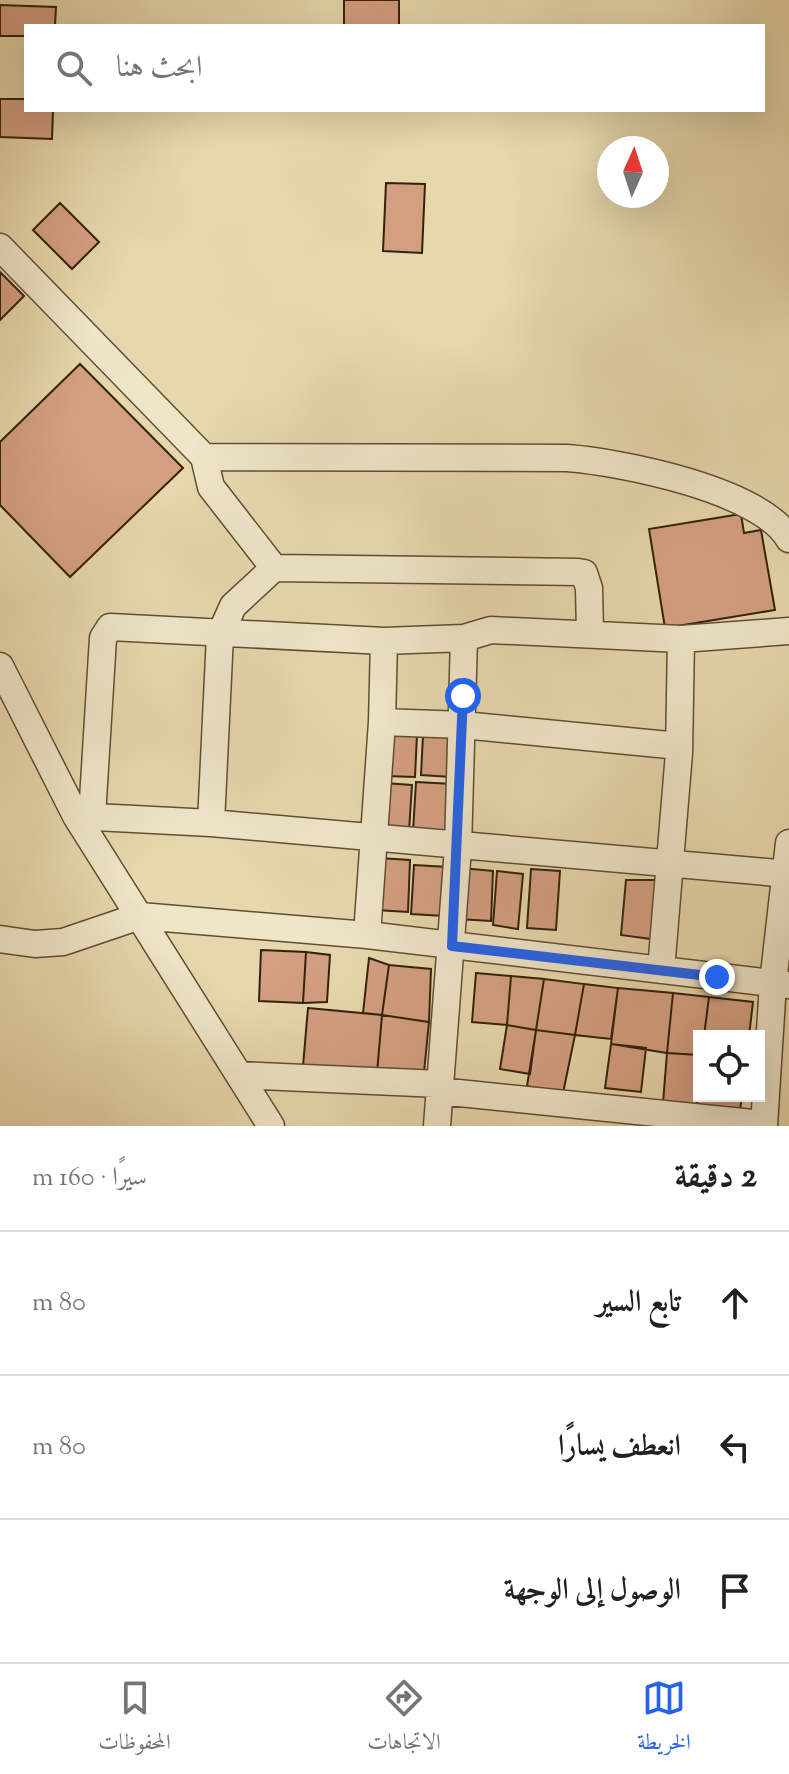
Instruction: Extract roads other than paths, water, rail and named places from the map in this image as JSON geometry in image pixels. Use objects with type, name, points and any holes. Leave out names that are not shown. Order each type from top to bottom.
[{"type":"street","points":[[0,247],[204,457],[211,487],[274,568]]},
{"type":"street","points":[[204,457],[536,457],[613,461],[740,501],[764,512],[782,527],[789,539]]},
{"type":"street","points":[[211,823],[220,635],[233,606],[274,568],[578,572],[587,578],[590,632]]},
{"type":"street","points":[[84,816],[105,631],[110,627],[384,641],[464,638],[491,630],[590,632],[681,639],[789,631]]},
{"type":"street","points":[[437,1126],[458,848],[464,638]]},
{"type":"street","points":[[661,970],[679,746],[681,639]]},
{"type":"street","points":[[367,935],[382,722],[384,641]]},
{"type":"street","points":[[0,666],[140,916],[271,1126]]},
{"type":"street","points":[[382,722],[463,725],[679,746]]},
{"type":"street","points":[[84,816],[211,823],[458,848],[788,874]]},
{"type":"street","points":[[239,1075],[440,1087],[764,1125],[781,984],[789,843]]},
{"type":"street","points":[[0,939],[35,944],[63,942],[140,916],[367,935],[781,984]]}]
